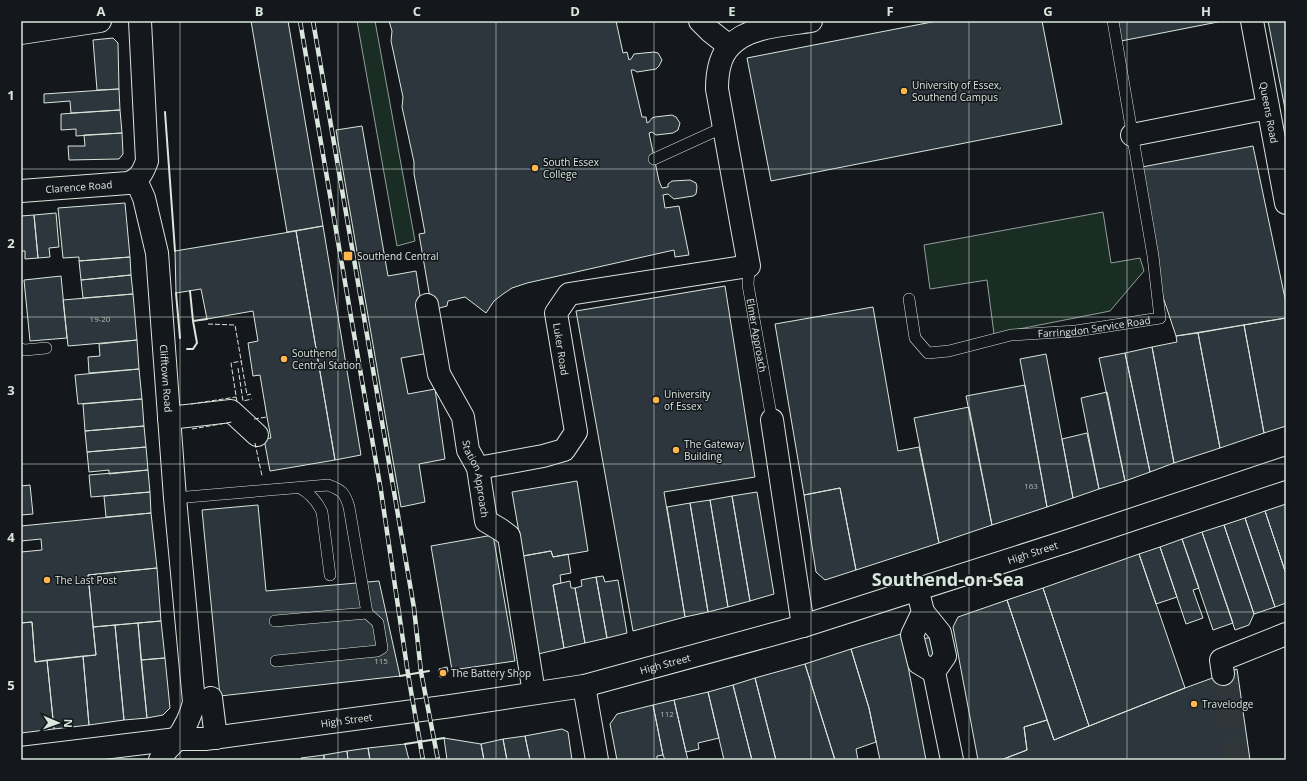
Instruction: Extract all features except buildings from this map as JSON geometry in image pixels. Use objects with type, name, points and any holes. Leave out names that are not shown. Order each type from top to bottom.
[{"type":"street","points":[[21,33],[100,21]]},
{"type":"street","points":[[136,180],[143,172],[147,161],[140,21]]},
{"type":"street","points":[[700,21],[729,46],[744,36],[762,29],[811,21]]},
{"type":"street","name":"Queens Road","points":[[1252,21],[1286,203]]},
{"type":"street","name":"Elmer Approach","points":[[729,46],[720,62],[717,89],[749,266]]},
{"type":"street","points":[[1132,135],[1268,108]]},
{"type":"street","name":"Clarence Road","points":[[21,191],[128,183],[136,180]]},
{"type":"street","name":"Clifftown Road","points":[[136,180],[144,198],[157,253],[175,498],[194,702],[187,724],[177,739],[161,756],[160,760]]},
{"type":"street","name":"Luker Road","points":[[478,468],[543,456],[564,450],[576,432],[556,313],[569,294],[749,266]]},
{"type":"street","name":"Station Approach","points":[[427,305],[439,374],[463,417],[468,450],[478,468],[486,521],[509,536],[534,693]]},
{"type":"street","points":[[169,418],[231,411],[257,435]]},
{"type":"street","name":"Elmer Approach","points":[[772,420],[803,626]]},
{"type":"street","name":"High Street","points":[[21,758],[177,739],[216,738],[584,686],[803,626],[918,590],[1286,468]]},
{"type":"street","points":[[918,590],[923,612],[912,635],[918,663],[934,672],[952,760]]},
{"type":"street","points":[[1223,674],[1221,660],[1286,634]]},
{"type":"street","points":[[584,686],[596,756]]},
{"type":"street","points":[[211,698],[216,738]]},
{"type":"lane","name":"Farringdon Service Road","points":[[909,299],[915,338],[928,353],[949,351],[1011,335],[1076,332],[1160,318],[1153,256],[1113,21]]},
{"type":"lane","points":[[654,158],[724,127]]},
{"type":"lane","name":"Elmer Approach","points":[[749,266],[748,285],[772,420]]},
{"type":"lane","points":[[21,349],[46,348]]},
{"type":"lane","points":[[175,498],[328,485],[339,489],[346,495],[367,614],[378,623],[382,648],[377,651],[276,661]]},
{"type":"lane","points":[[300,488],[310,494],[318,503],[322,512],[330,575]]},
{"type":"lane","points":[[275,622],[367,614]]},
{"type":"green space","points":[[357,21],[375,21],[415,241],[397,246]]},
{"type":"green space","points":[[1103,212],[1111,263],[1140,258],[1144,271],[1110,311],[994,334],[987,280],[930,289],[924,245]]},
{"type":"tunnel","points":[[1223,674],[1235,760]]},
{"type":"railway","points":[[300,21],[381,491],[408,674],[423,760]]},
{"type":"railway","points":[[313,21],[414,608],[421,672],[438,760]]},
{"type":"fence","points":[[208,324],[235,325],[247,395],[251,394]]},
{"type":"fence","points":[[237,402],[231,363],[242,361]]},
{"type":"fence","points":[[238,368],[243,401],[252,399]]},
{"type":"fence","points":[[191,404],[236,397]]},
{"type":"fence","points":[[254,419],[267,417]]},
{"type":"fence","points":[[192,429],[232,422]]},
{"type":"fence","points":[[255,443],[262,476]]},
{"type":"wall","points":[[165,112],[175,251]]},
{"type":"wall","points":[[190,291],[193,321],[207,319]]},
{"type":"wall","points":[[176,293],[180,338]]},
{"type":"wall","points":[[187,349],[193,349],[197,343],[193,321]]},
{"type":"wall","points":[[400,676],[429,671]]},
{"type":"wall","points":[[405,744],[444,738]]},
{"type":"place","name":"University of Essex, Southend Campus","points":[[904,91]]},
{"type":"place","name":"South Essex College","points":[[535,168]]},
{"type":"place","name":"Southend Central","points":[[348,256]]},
{"type":"place","name":"Southend Central Station","points":[[284,359]]},
{"type":"place","name":"University of Essex","points":[[656,400]]},
{"type":"place","name":"The Gateway Building","points":[[676,450]]},
{"type":"place","name":"The Last Post","points":[[47,580]]},
{"type":"place","name":"The Battery Shop","points":[[443,673]]},
{"type":"place","name":"Travelodge","points":[[1194,704]]},
{"type":"district","name":"Southend-on-Sea","points":[[948,580]]}]
